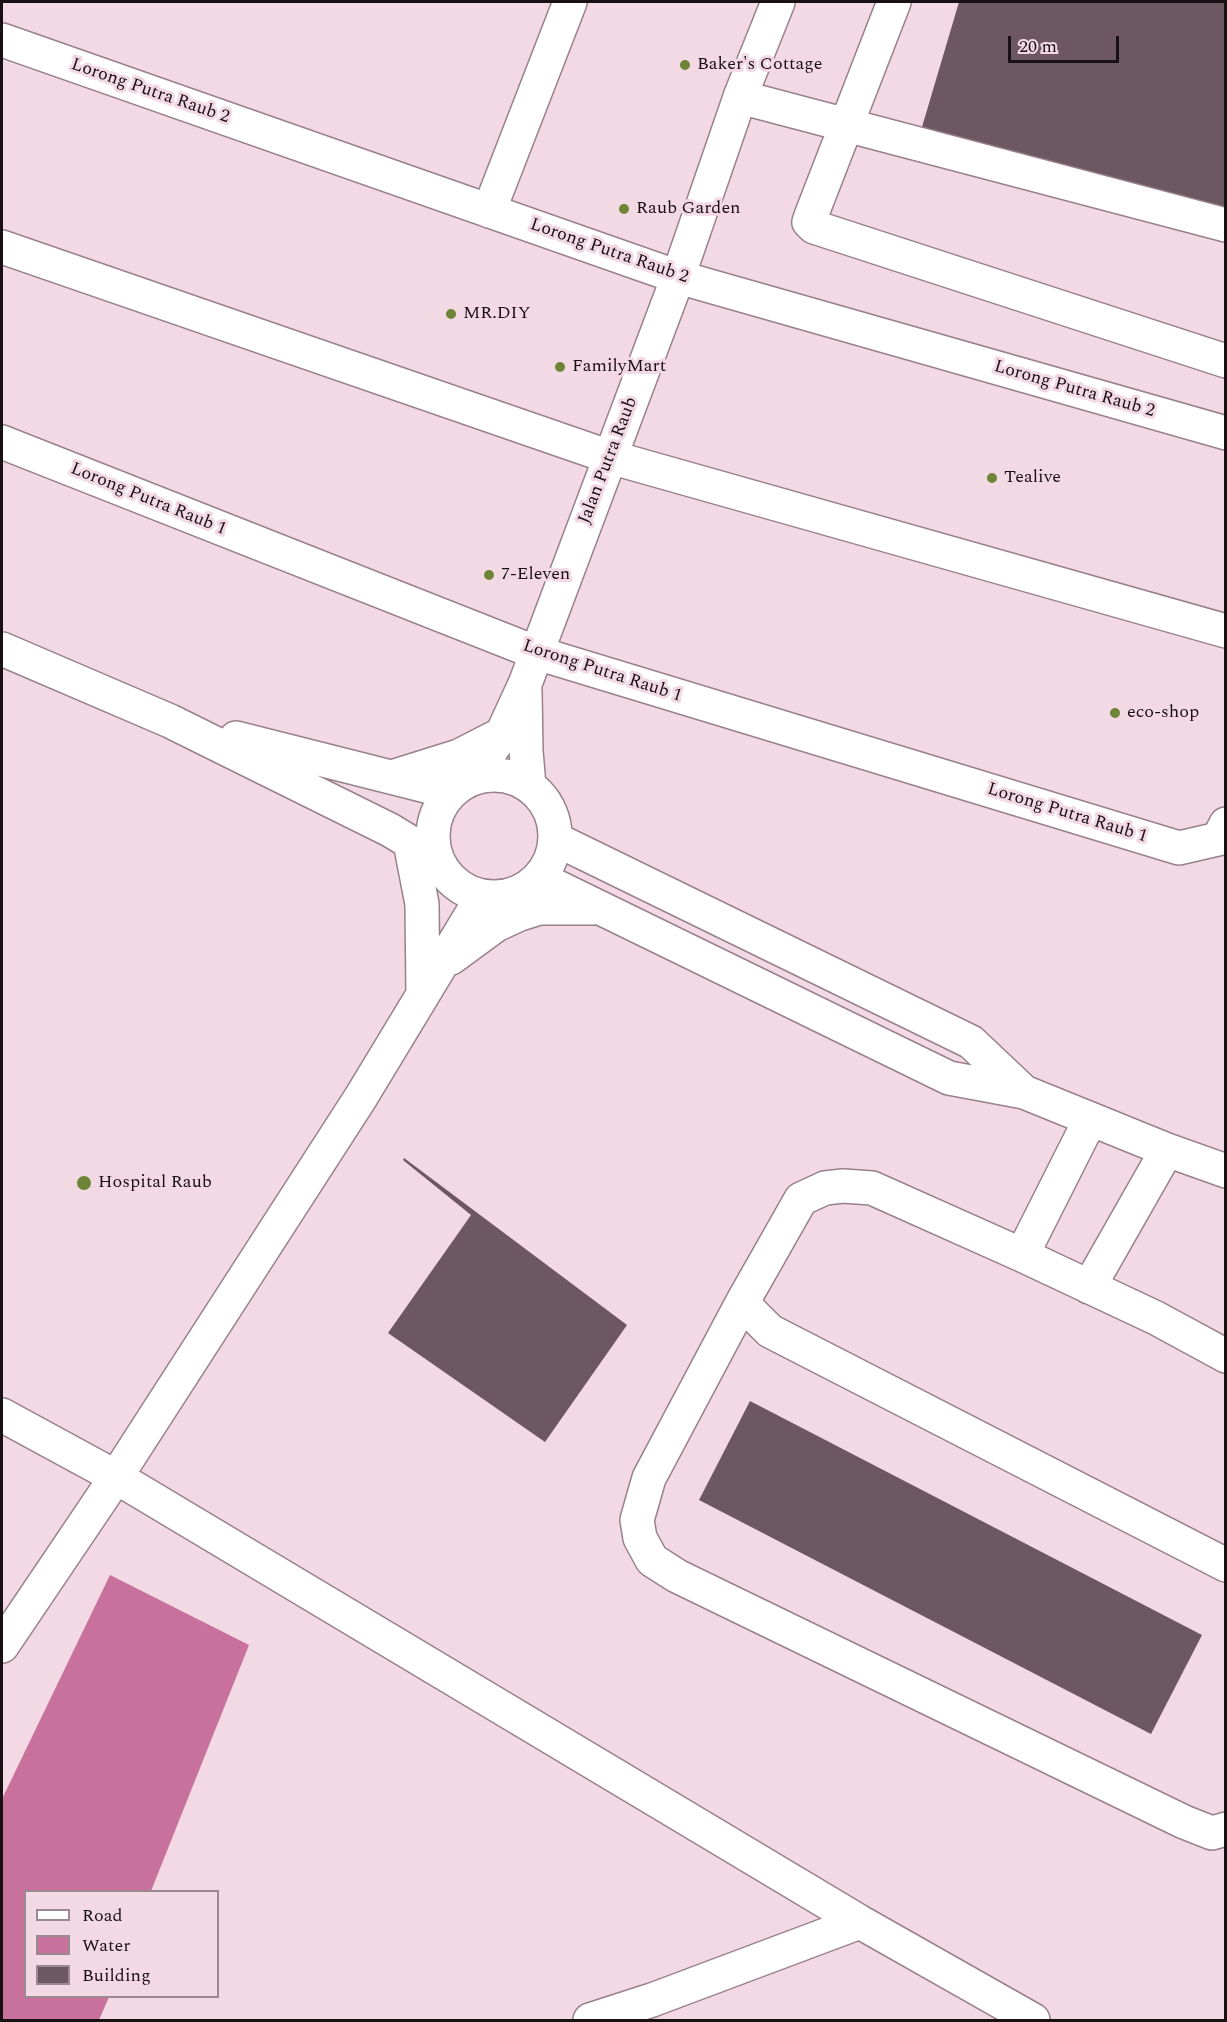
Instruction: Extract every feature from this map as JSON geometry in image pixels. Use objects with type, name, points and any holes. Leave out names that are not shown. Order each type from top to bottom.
[{"type":"street","points":[[489,211],[570,2]]},
{"type":"street","name":"Jalan Putra Raub","points":[[465,783],[502,734],[525,684],[678,277],[740,97],[778,2]]},
{"type":"street","points":[[894,2],[809,222],[814,227],[1226,361]]},
{"type":"street","name":"Lorong Putra Raub 2","points":[[2,40],[678,277],[1226,433]]},
{"type":"street","points":[[740,97],[1226,225]]},
{"type":"street","points":[[2,247],[610,457],[1226,631]]},
{"type":"street","name":"Lorong Putra Raub 1","points":[[2,442],[537,653],[1179,849],[1222,832]]},
{"type":"street","points":[[2,649],[170,721],[390,830],[423,850],[446,875],[472,893],[502,897],[522,891],[539,878],[551,860],[555,839],[553,818],[544,800],[530,786],[513,777],[493,775],[434,788],[170,721]]},
{"type":"street","points":[[525,684],[526,751],[530,786]]},
{"type":"street","points":[[391,778],[459,756],[502,734]]},
{"type":"street","points":[[432,980],[422,904],[423,850],[432,839],[435,819],[443,802],[465,783]]},
{"type":"street","points":[[555,839],[971,1042],[1024,1092]]},
{"type":"street","points":[[539,878],[949,1078],[1024,1092],[1090,1120],[1226,1171]]},
{"type":"street","points":[[2,1646],[116,1478],[362,1097],[432,980],[453,923],[472,893]]},
{"type":"street","points":[[432,980],[496,925],[520,914],[539,909],[601,908]]},
{"type":"street","points":[[1022,1255],[1090,1120]]},
{"type":"street","points":[[1089,1287],[1167,1150]]},
{"type":"street","points":[[1221,1834],[1184,1822],[676,1576],[652,1560],[640,1538],[637,1520],[649,1478],[742,1303],[801,1199],[825,1188],[843,1186],[872,1188],[1156,1318],[1226,1356]]},
{"type":"street","points":[[742,1303],[770,1331],[1226,1565]]},
{"type":"street","points":[[2,1415],[116,1478],[860,1922],[1033,2020]]},
{"type":"street","points":[[590,2020],[652,2000],[860,1922]]},
{"type":"water","points":[[110,1575],[249,1645],[151,1890],[24,1890],[24,1998],[109,1998],[99,2020],[2,2020],[2,1799]]},
{"type":"building","points":[[959,2],[1226,2],[1226,215],[922,127]]},
{"type":"building","points":[[404,1158],[627,1325],[545,1442],[388,1333],[471,1215],[403,1160]]},
{"type":"building","points":[[750,1401],[1202,1635],[1151,1734],[699,1500]]},
{"type":"place","name":"Baker's Cottage","points":[[685,65]]},
{"type":"place","name":"Raub Garden","points":[[624,209]]},
{"type":"place","name":"MR.DIY","points":[[451,314]]},
{"type":"place","name":"FamilyMart","points":[[560,367]]},
{"type":"place","name":"Tealive","points":[[992,478]]},
{"type":"place","name":"7-Eleven","points":[[489,575]]},
{"type":"place","name":"eco-shop","points":[[1115,713]]},
{"type":"place","name":"Hospital Raub","points":[[84,1183]]}]
